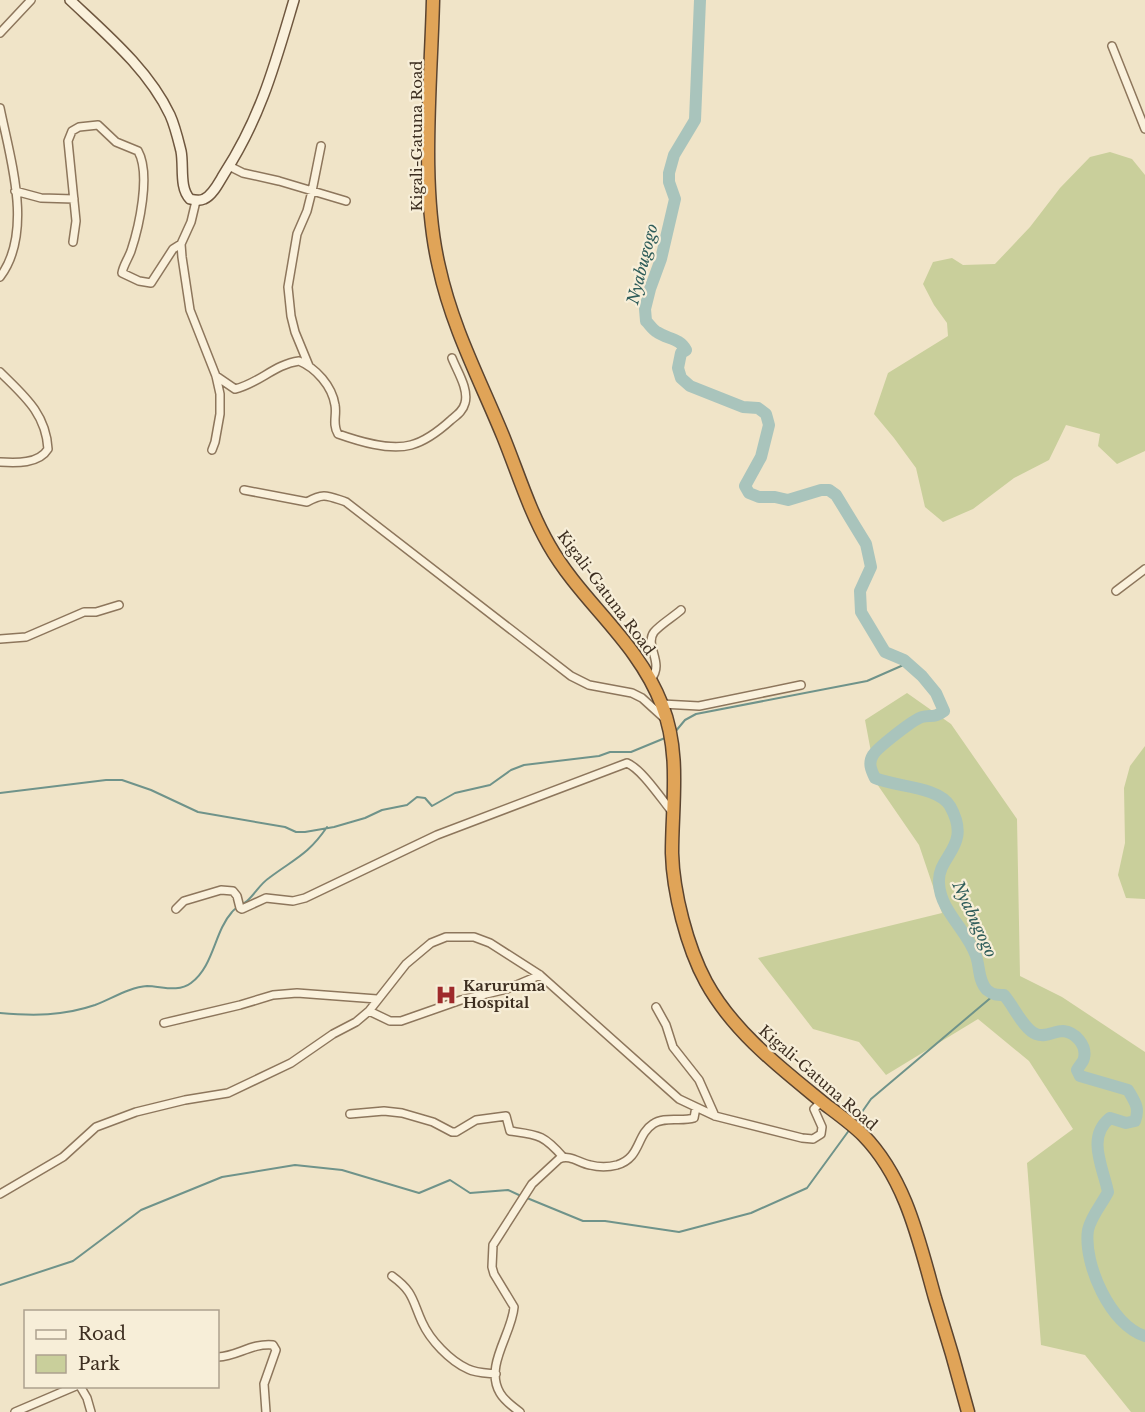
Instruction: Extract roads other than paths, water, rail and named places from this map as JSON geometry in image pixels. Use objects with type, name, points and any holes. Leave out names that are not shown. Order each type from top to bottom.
[{"type":"highway","name":"Kigali-Gatuna Road","points":[[433,0],[429,132],[430,199],[438,265],[453,318],[503,436],[523,492],[547,541],[582,591],[623,638],[651,680],[662,704],[674,749],[673,873],[683,917],[705,980],[719,1002],[747,1036],[770,1059],[862,1134],[877,1152],[896,1182],[920,1241],[968,1412]]},
{"type":"main road","points":[[70,0],[119,47],[155,89],[176,131],[181,153],[184,192],[190,199],[196,201],[204,200],[212,192],[229,166],[262,103],[294,0]]},
{"type":"street","points":[[0,33],[31,0]]},
{"type":"street","points":[[1112,46],[1145,129]]},
{"type":"street","points":[[0,108],[13,166],[18,225],[14,252],[0,277]]},
{"type":"street","points":[[73,242],[76,221],[69,135],[79,127],[98,125],[116,142],[138,152],[142,166],[144,185],[130,253],[122,273],[139,281],[151,283],[173,249],[181,244]]},
{"type":"street","points":[[309,366],[295,332],[288,287],[297,234],[307,211],[321,146]]},
{"type":"street","points":[[229,166],[243,173],[346,201]]},
{"type":"street","points":[[15,191],[41,198],[74,199]]},
{"type":"street","points":[[196,201],[191,222],[181,244],[182,267],[190,310],[216,376],[220,394],[220,414],[212,450]]},
{"type":"street","points":[[216,376],[235,389],[288,363],[299,361],[309,366],[328,386],[336,405],[334,428],[338,434],[382,445],[404,446],[422,441],[460,414],[465,403],[466,392],[452,358]]},
{"type":"street","points":[[0,372],[32,403],[46,435],[48,449],[44,455],[35,459],[0,462]]},
{"type":"street","points":[[244,490],[307,502],[325,495],[346,502],[571,676],[589,685],[632,693],[642,698],[668,722]]},
{"type":"street","points":[[1116,591],[1145,569]]},
{"type":"street","points":[[0,639],[26,637],[71,616],[119,605]]},
{"type":"street","points":[[651,680],[657,667],[652,638],[655,632],[681,610]]},
{"type":"street","points":[[662,704],[699,706],[801,685]]},
{"type":"street","points":[[176,909],[184,901],[220,890],[233,891],[242,909],[266,898],[299,900],[437,835],[627,763],[632,765],[673,813]]},
{"type":"street","points":[[0,1194],[63,1158],[96,1127],[136,1112],[185,1100],[228,1093],[291,1063],[333,1034],[356,1022],[369,1011],[395,975],[417,953],[446,936],[474,937],[490,943],[540,975],[672,1093],[715,1116],[813,1139],[821,1134],[822,1127],[814,1109],[822,1101]]},
{"type":"street","points":[[369,1011],[390,1021],[401,1021],[461,1000],[507,989],[540,975]]},
{"type":"street","points":[[164,1023],[273,995],[297,993],[377,999]]},
{"type":"street","points":[[656,1007],[673,1047],[699,1080],[715,1116]]},
{"type":"street","points":[[350,1114],[384,1111],[402,1113],[433,1122],[452,1132],[476,1120],[506,1116],[510,1131],[538,1136],[547,1140],[563,1157],[603,1167],[629,1160],[641,1143],[646,1129],[652,1124],[658,1121],[694,1118],[696,1107]]},
{"type":"street","points":[[520,1412],[501,1395],[497,1388],[498,1361],[514,1307],[494,1274],[493,1245],[532,1184],[563,1157]]},
{"type":"street","points":[[392,1276],[405,1286],[413,1298],[428,1334],[451,1358],[467,1369],[496,1374]]},
{"type":"street","points":[[219,1357],[229,1356],[252,1346],[273,1345],[276,1350],[264,1384],[266,1412]]},
{"type":"street","points":[[15,1412],[73,1388]]},
{"type":"street","points":[[80,1388],[87,1398],[92,1412]]},
{"type":"waterway","name":"Nyabugogo","points":[[700,0],[695,120],[674,155],[669,173],[669,182],[675,199],[661,259],[645,309],[646,321],[656,331],[677,341],[686,350],[681,353],[678,368],[681,378],[690,386],[743,407],[758,408],[766,414],[769,425],[761,457],[745,486],[749,493],[759,497],[788,500],[821,490],[829,490],[836,495],[866,544],[871,567],[860,591],[861,612],[885,652],[904,660],[922,676],[936,693],[944,711],[922,717],[896,734],[873,755],[871,769],[875,778],[936,794],[950,806],[958,831],[956,841],[940,873],[941,893],[949,912],[972,947],[987,990],[993,994],[1004,995],[1032,1032],[1043,1035],[1063,1031],[1076,1037],[1084,1048],[1083,1061],[1077,1070],[1080,1076],[1128,1090],[1135,1102],[1137,1109],[1135,1121],[1126,1123],[1110,1118],[1099,1134],[1098,1153],[1108,1192],[1089,1225],[1088,1244],[1095,1276],[1111,1307],[1121,1320],[1145,1336]]},
{"type":"waterway","points":[[675,732],[685,720],[696,714],[867,681],[908,663]]},
{"type":"waterway","points":[[0,793],[122,780],[151,790],[198,812],[305,832],[334,827],[365,818],[382,810],[407,805],[417,797],[425,798],[432,806],[455,793],[490,785],[511,770],[524,765],[599,756],[610,752],[631,752],[665,738]]},
{"type":"waterway","points":[[0,1013],[36,1015],[60,1013],[83,1009],[141,987],[181,988],[186,986],[205,968],[221,929],[232,912],[247,901],[266,880],[307,850],[327,827]]},
{"type":"waterway","points":[[855,1122],[871,1099],[994,995]]},
{"type":"waterway","points":[[527,1198],[583,1221],[605,1221],[679,1232],[751,1213],[807,1188],[850,1129]]},
{"type":"waterway","points":[[0,1285],[73,1261],[141,1210],[222,1177],[295,1165],[342,1170],[419,1193],[450,1180],[470,1193],[508,1190],[521,1196]]},
{"type":"place","name":"Karuruma Hospital","points":[[446,995]]}]
